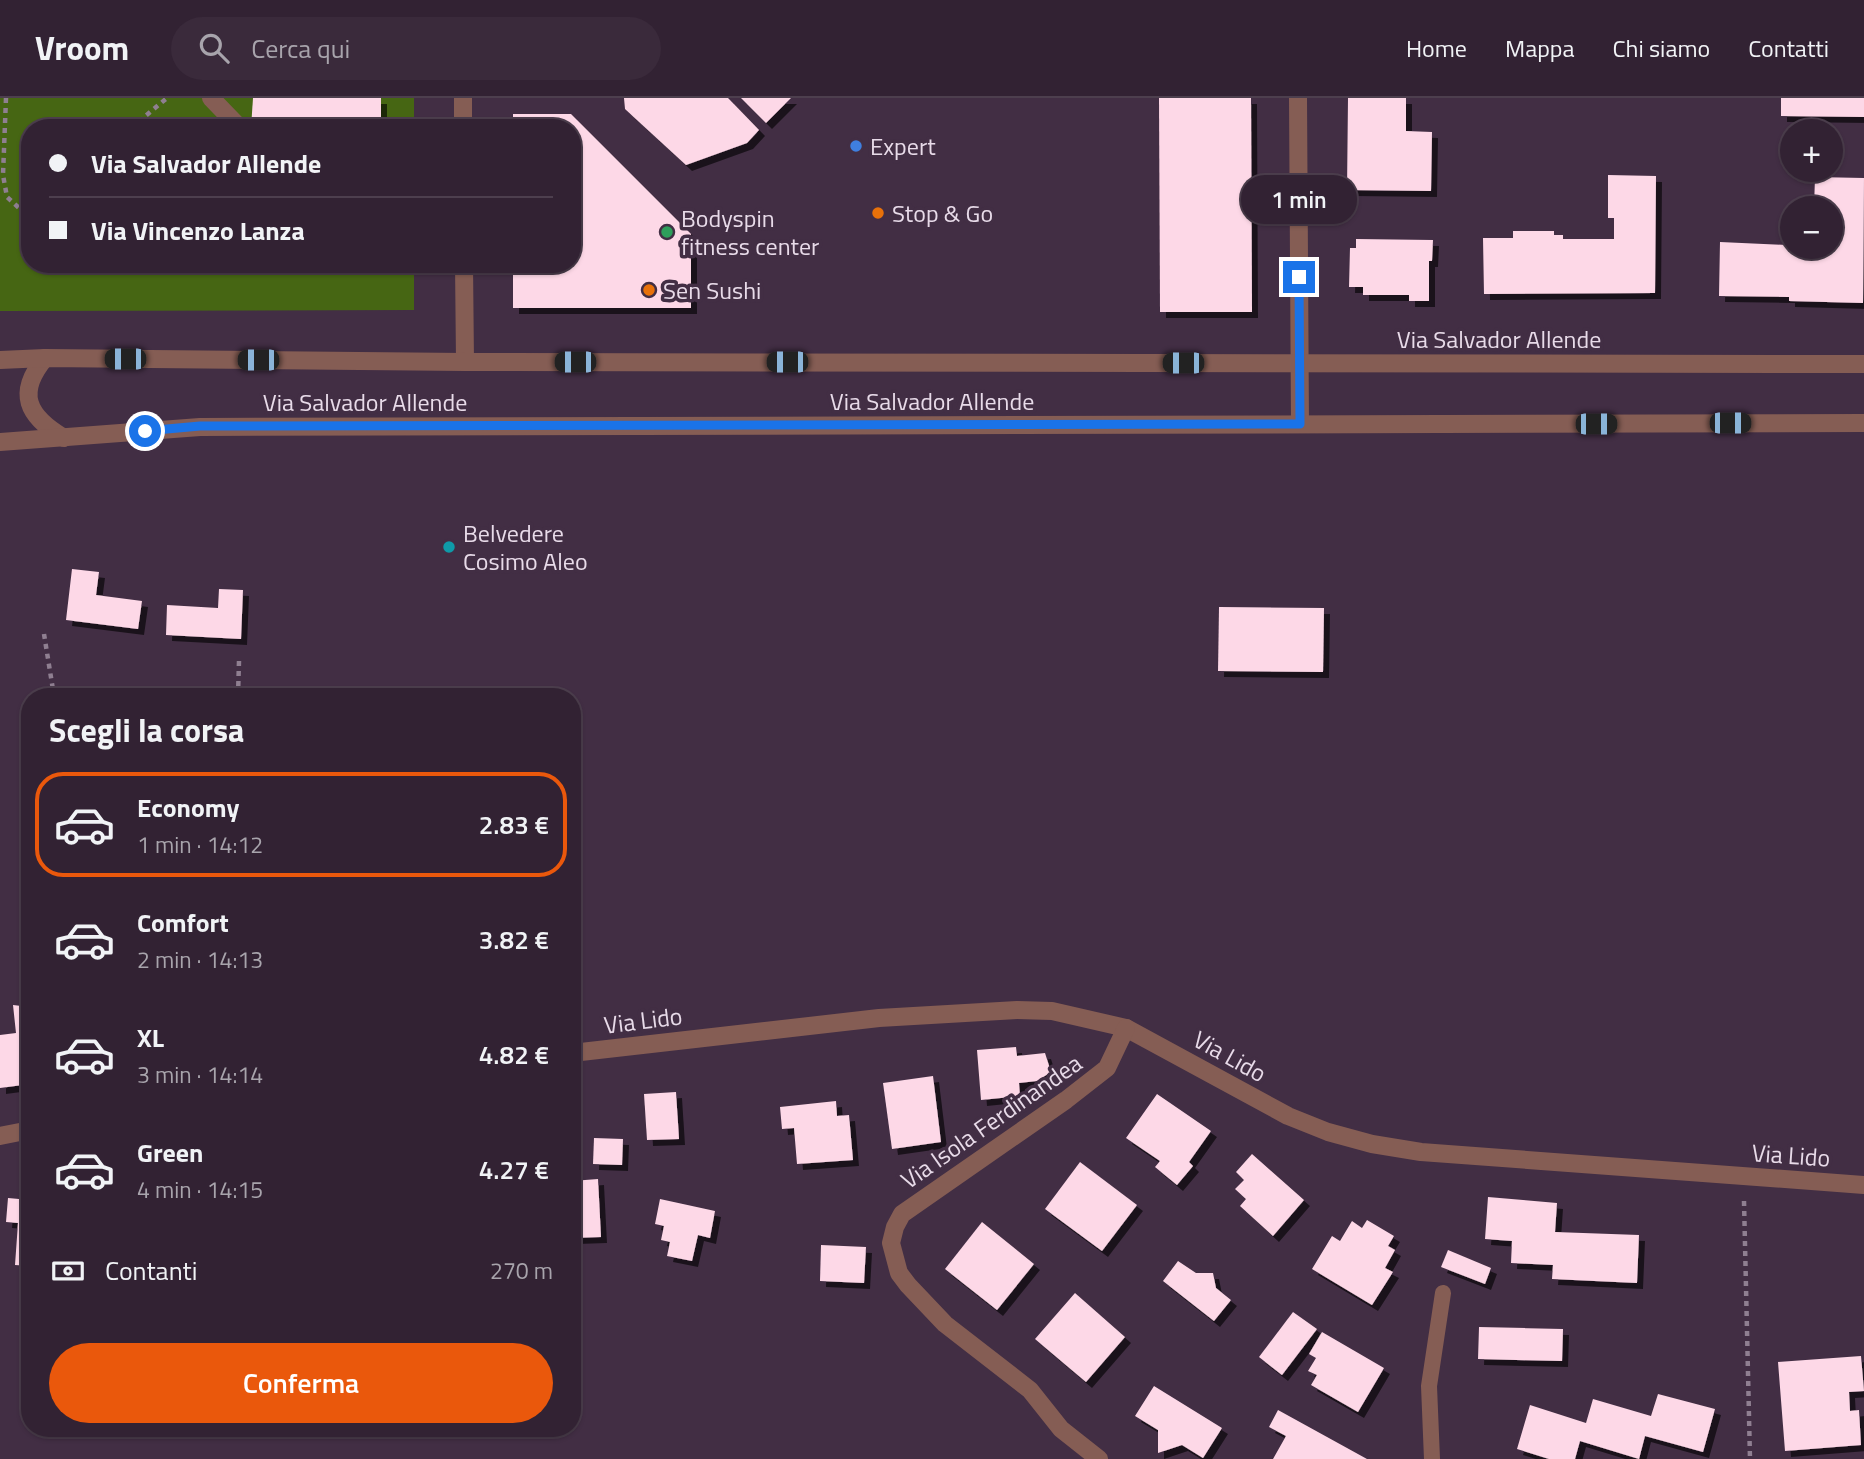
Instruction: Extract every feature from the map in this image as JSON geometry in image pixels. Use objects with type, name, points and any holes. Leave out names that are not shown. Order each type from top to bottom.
[{"type":"street","points":[[211,98],[231,119]]},
{"type":"street","points":[[463,98],[463,119]]},
{"type":"street","points":[[1298,98],[1300,424]]},
{"type":"street","points":[[464,273],[465,362]]},
{"type":"street","points":[[46,358],[33,372],[29,391],[32,409],[42,425],[64,438]]},
{"type":"street","name":"Via Salvador Allende","points":[[0,360],[1864,364]]},
{"type":"street","name":"Via Salvador Allende","points":[[0,442],[200,426],[1864,423]]},
{"type":"street","name":"Via Lido","points":[[581,1052],[879,1018],[1017,1010],[1052,1011],[1126,1028],[1288,1116],[1328,1132],[1372,1144],[1421,1152],[1864,1185]]},
{"type":"street","name":"Via Isola Ferdinandea","points":[[1099,1459],[1061,1429],[1030,1390],[945,1324],[899,1273],[891,1243],[902,1214],[1066,1100],[1107,1068],[1126,1028]]},
{"type":"street","points":[[0,1136],[21,1132]]},
{"type":"lane","points":[[1432,1459],[1429,1386],[1443,1293]]},
{"type":"path","points":[[6,98],[3,175],[6,197],[21,212]]},
{"type":"path","points":[[142,119],[167,98]]},
{"type":"path","points":[[44,634],[53,688]]},
{"type":"path","points":[[237,688],[239,661]]},
{"type":"path","points":[[1743,1177],[1750,1459]]},
{"type":"green space","points":[[0,98],[414,98],[414,119],[21,119],[21,273],[414,273],[414,310],[0,311]]},
{"type":"building","points":[[253,98],[381,98],[381,119],[252,119]]},
{"type":"building","points":[[624,98],[728,98],[759,130],[747,143],[686,165],[625,109]]},
{"type":"building","points":[[741,98],[791,98],[766,123]]},
{"type":"building","points":[[1159,98],[1251,98],[1252,312],[1160,312]]},
{"type":"building","points":[[1348,98],[1406,98],[1406,131],[1432,132],[1431,191],[1347,190]]},
{"type":"building","points":[[1781,98],[1864,98],[1864,117],[1781,116]]},
{"type":"building","points":[[513,114],[571,114],[576,119],[513,119]]},
{"type":"building","points":[[581,124],[691,234],[691,308],[513,308],[513,273],[581,273]]},
{"type":"building","points":[[1608,175],[1656,176],[1655,293],[1484,294],[1483,238],[1513,238],[1513,231],[1554,231],[1554,235],[1563,235],[1563,239],[1614,239],[1614,218],[1608,218]]},
{"type":"building","points":[[1843,178],[1864,178],[1863,303],[1789,301],[1789,297],[1719,296],[1720,242],[1780,245],[1780,259],[1843,259],[1843,196],[1814,196],[1815,182],[1843,182]]},
{"type":"building","points":[[1356,239],[1433,240],[1432,261],[1429,261],[1429,301],[1409,301],[1409,295],[1363,295],[1363,287],[1349,287],[1350,248],[1356,248]]},
{"type":"building","points":[[72,569],[99,572],[96,595],[142,601],[138,629],[66,620]]},
{"type":"building","points":[[219,589],[243,590],[241,639],[166,635],[167,605],[218,608]]},
{"type":"building","points":[[1219,607],[1324,608],[1323,672],[1218,671]]},
{"type":"building","points":[[13,1005],[21,1006],[21,1085],[0,1088],[0,1035],[16,1033]]},
{"type":"building","points":[[1016,1047],[1017,1056],[1045,1053],[1051,1072],[1037,1081],[1019,1083],[1020,1096],[981,1100],[977,1050]]},
{"type":"building","points":[[933,1076],[941,1142],[892,1149],[883,1083]]},
{"type":"building","points":[[676,1092],[679,1139],[647,1140],[644,1094]]},
{"type":"building","points":[[1157,1094],[1211,1131],[1189,1162],[1193,1166],[1177,1185],[1155,1167],[1160,1161],[1126,1138]]},
{"type":"building","points":[[836,1101],[837,1116],[849,1115],[853,1160],[797,1164],[794,1128],[782,1129],[780,1107]]},
{"type":"building","points":[[594,1138],[623,1139],[622,1165],[593,1164]]},
{"type":"building","points":[[1252,1154],[1304,1200],[1273,1236],[1240,1206],[1246,1199],[1235,1189],[1244,1180],[1236,1172]]},
{"type":"building","points":[[1080,1162],[1137,1205],[1102,1251],[1045,1209]]},
{"type":"building","points":[[598,1179],[601,1237],[581,1238],[581,1180]]},
{"type":"building","points":[[1488,1197],[1557,1203],[1555,1232],[1639,1235],[1637,1283],[1552,1279],[1553,1265],[1511,1263],[1512,1241],[1485,1239]]},
{"type":"building","points":[[8,1198],[21,1199],[21,1265],[15,1265],[18,1223],[6,1222]]},
{"type":"building","points":[[660,1199],[715,1211],[710,1238],[698,1235],[692,1261],[667,1256],[670,1242],[661,1240],[664,1226],[655,1224]]},
{"type":"building","points":[[1367,1220],[1394,1236],[1388,1246],[1395,1250],[1385,1268],[1393,1272],[1372,1305],[1312,1269],[1332,1236],[1340,1241],[1352,1221],[1362,1228]]},
{"type":"building","points":[[982,1222],[1034,1264],[997,1310],[945,1269]]},
{"type":"building","points":[[821,1245],[866,1247],[864,1283],[820,1281]]},
{"type":"building","points":[[1448,1250],[1491,1268],[1485,1284],[1441,1267]]},
{"type":"building","points":[[1178,1261],[1196,1273],[1213,1273],[1216,1288],[1231,1300],[1214,1321],[1163,1281]]},
{"type":"building","points":[[1075,1293],[1125,1337],[1086,1382],[1035,1339]]},
{"type":"building","points":[[1293,1312],[1317,1329],[1282,1375],[1259,1357]]},
{"type":"building","points":[[1479,1327],[1563,1329],[1562,1361],[1478,1359]]},
{"type":"building","points":[[1322,1332],[1384,1368],[1358,1412],[1311,1385],[1317,1375],[1308,1371],[1316,1358],[1309,1354]]},
{"type":"building","points":[[1861,1356],[1864,1391],[1849,1392],[1850,1411],[1859,1410],[1861,1445],[1785,1451],[1778,1362]]},
{"type":"building","points":[[1154,1386],[1222,1428],[1203,1458],[1182,1445],[1158,1453],[1158,1430],[1135,1416]]},
{"type":"building","points":[[1658,1394],[1715,1409],[1703,1452],[1645,1436],[1639,1459],[1580,1441],[1575,1459],[1549,1459],[1517,1449],[1530,1405],[1586,1423],[1593,1399],[1651,1416]]},
{"type":"building","points":[[1278,1410],[1367,1459],[1273,1459],[1286,1436],[1269,1427]]},
{"type":"place","name":"Expert","points":[[856,146]]},
{"type":"place","name":"Stop & Go","points":[[878,213]]},
{"type":"place","name":"Bodyspin fitness center","points":[[667,232]]},
{"type":"place","name":"Sen Sushi","points":[[649,290]]},
{"type":"place","name":"Belvedere Cosimo Aleo","points":[[449,547]]},
{"type":"route","points":[[145,431],[200,426],[1300,424],[1299,277]]}]
